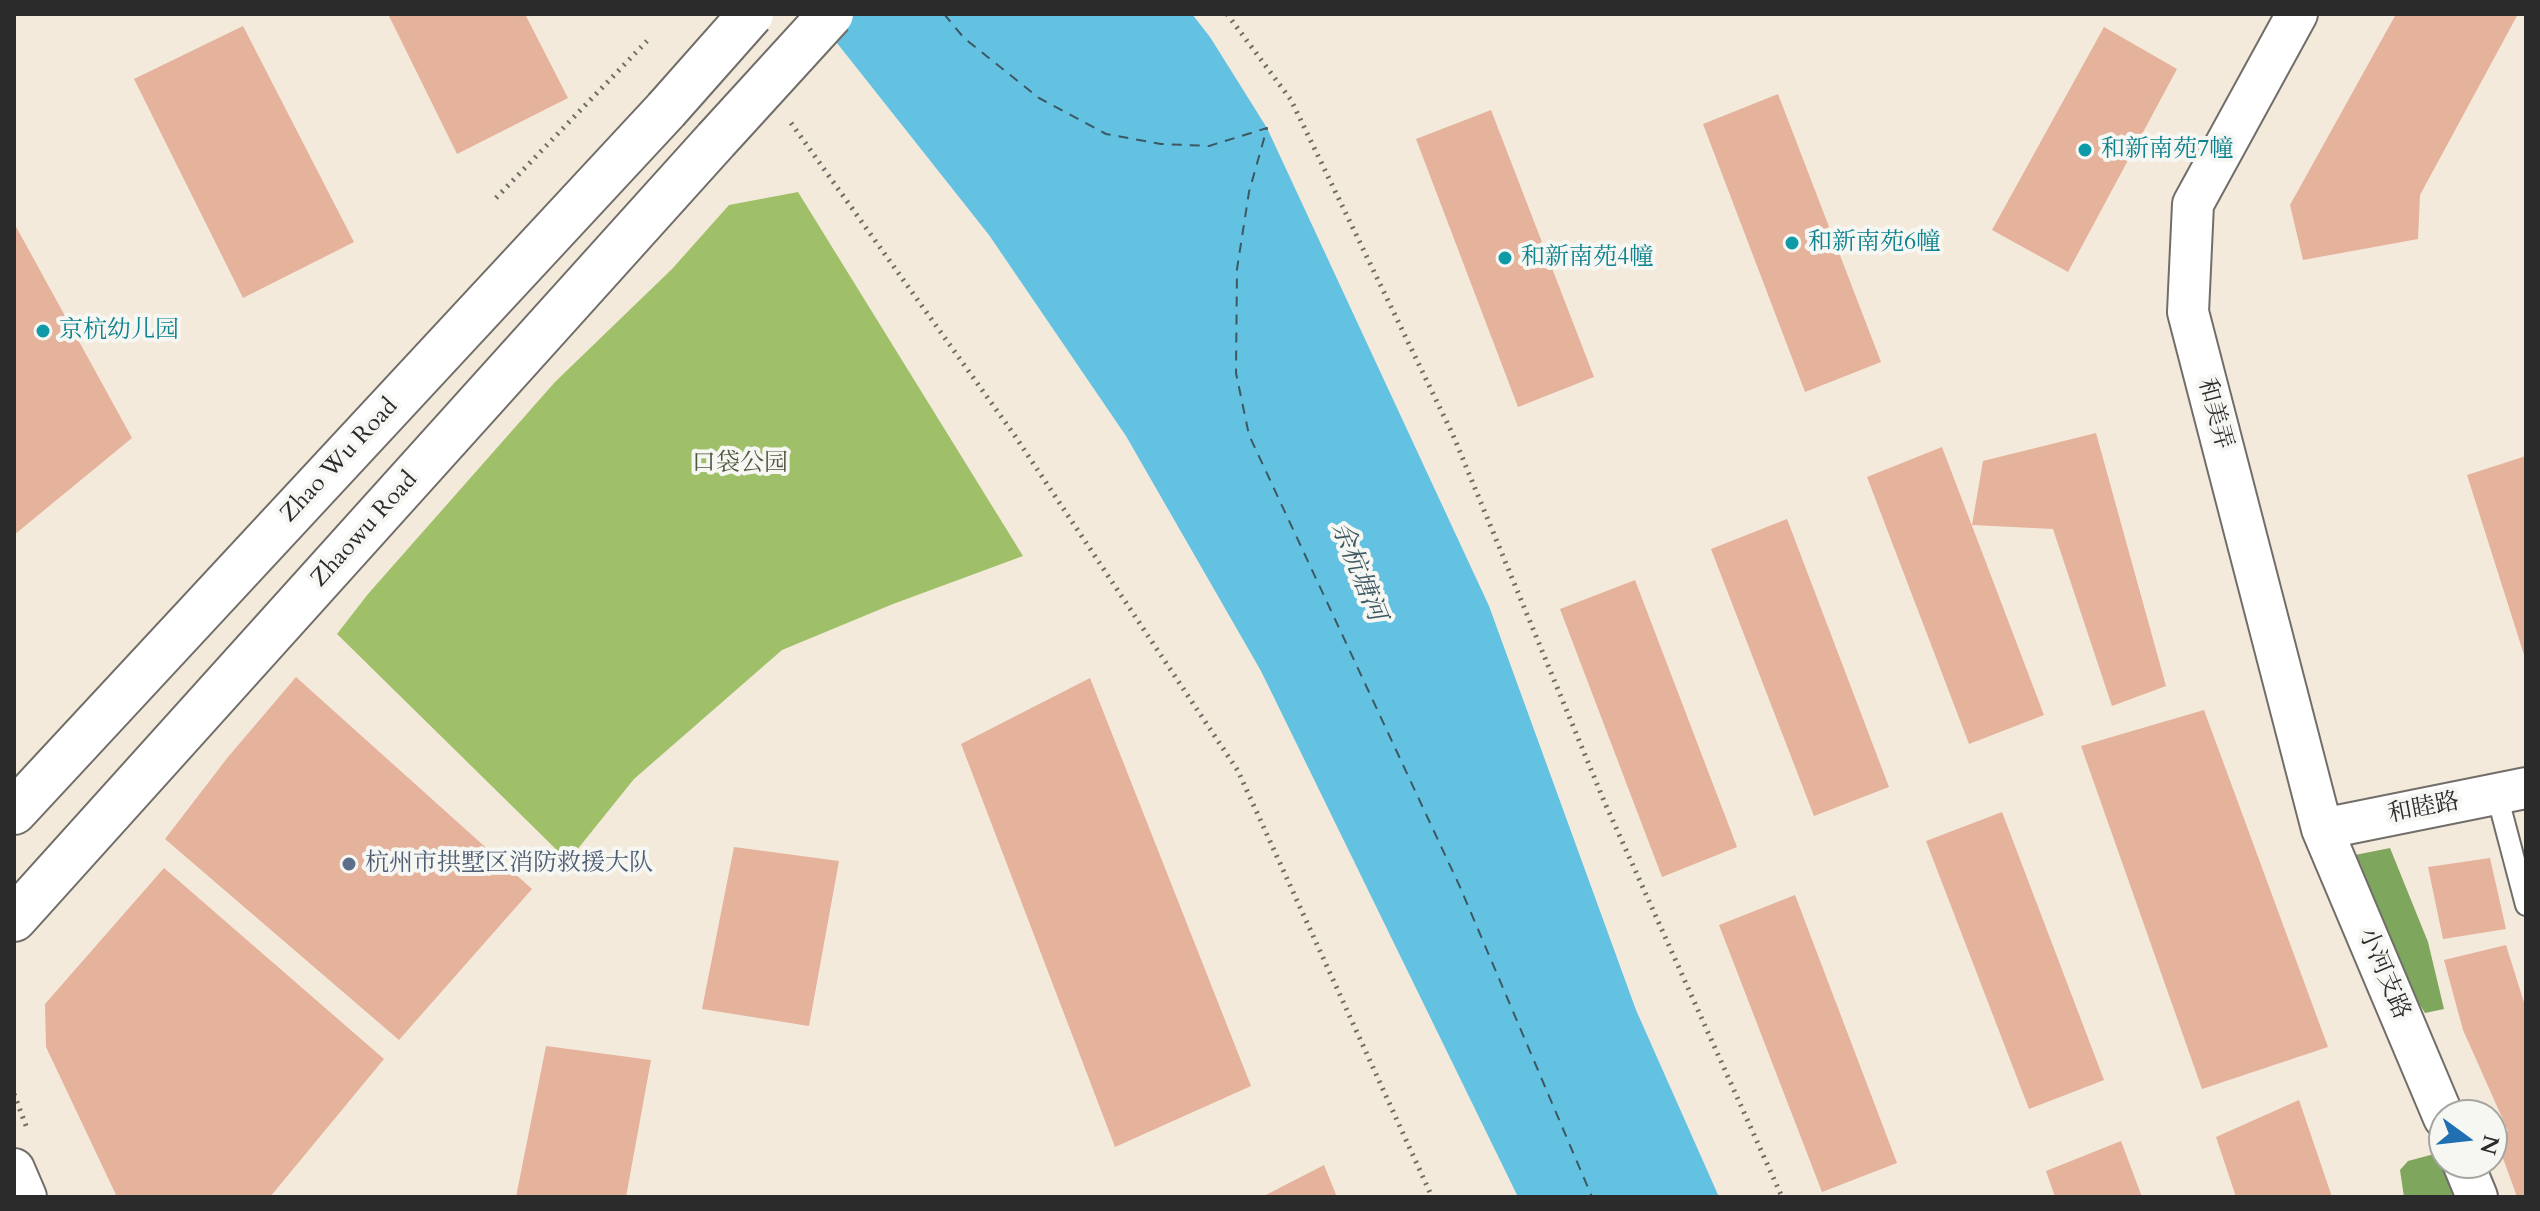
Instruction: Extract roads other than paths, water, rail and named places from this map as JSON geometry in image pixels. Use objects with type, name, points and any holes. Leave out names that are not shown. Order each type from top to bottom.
[{"type":"main road","name":"Zhao Wu Road","points":[[14,812],[666,110],[751,14]]},
{"type":"main road","name":"Zhaowu Road","points":[[14,919],[831,14]]},
{"type":"street","name":"和美弄","points":[[2297,14],[2193,204],[2188,312],[2322,829]]},
{"type":"street","name":"和睦路","points":[[2322,829],[2512,792]]},
{"type":"street","name":"小河支路","points":[[2322,829],[2436,1099]]},
{"type":"street","points":[[14,1169],[26,1197]]},
{"type":"lane","points":[[2512,792],[2526,905]]},
{"type":"water","name":"余杭塘河","points":[[814,14],[1192,14],[1210,37],[1267,128],[1489,606],[1636,1010],[1719,1197],[1518,1197],[1261,671],[1126,436],[989,235]]},
{"type":"place","name":"和新南苑7幢","points":[[2085,150]]},
{"type":"place","name":"和新南苑6幢","points":[[1792,243]]},
{"type":"place","name":"和新南苑4幢","points":[[1505,258]]},
{"type":"place","name":"京杭幼儿园","points":[[43,331]]},
{"type":"place","name":"杭州市拱墅区消防救援大队","points":[[349,864]]},
{"type":"park label","name":"口袋公园","points":[[740,464]]}]
